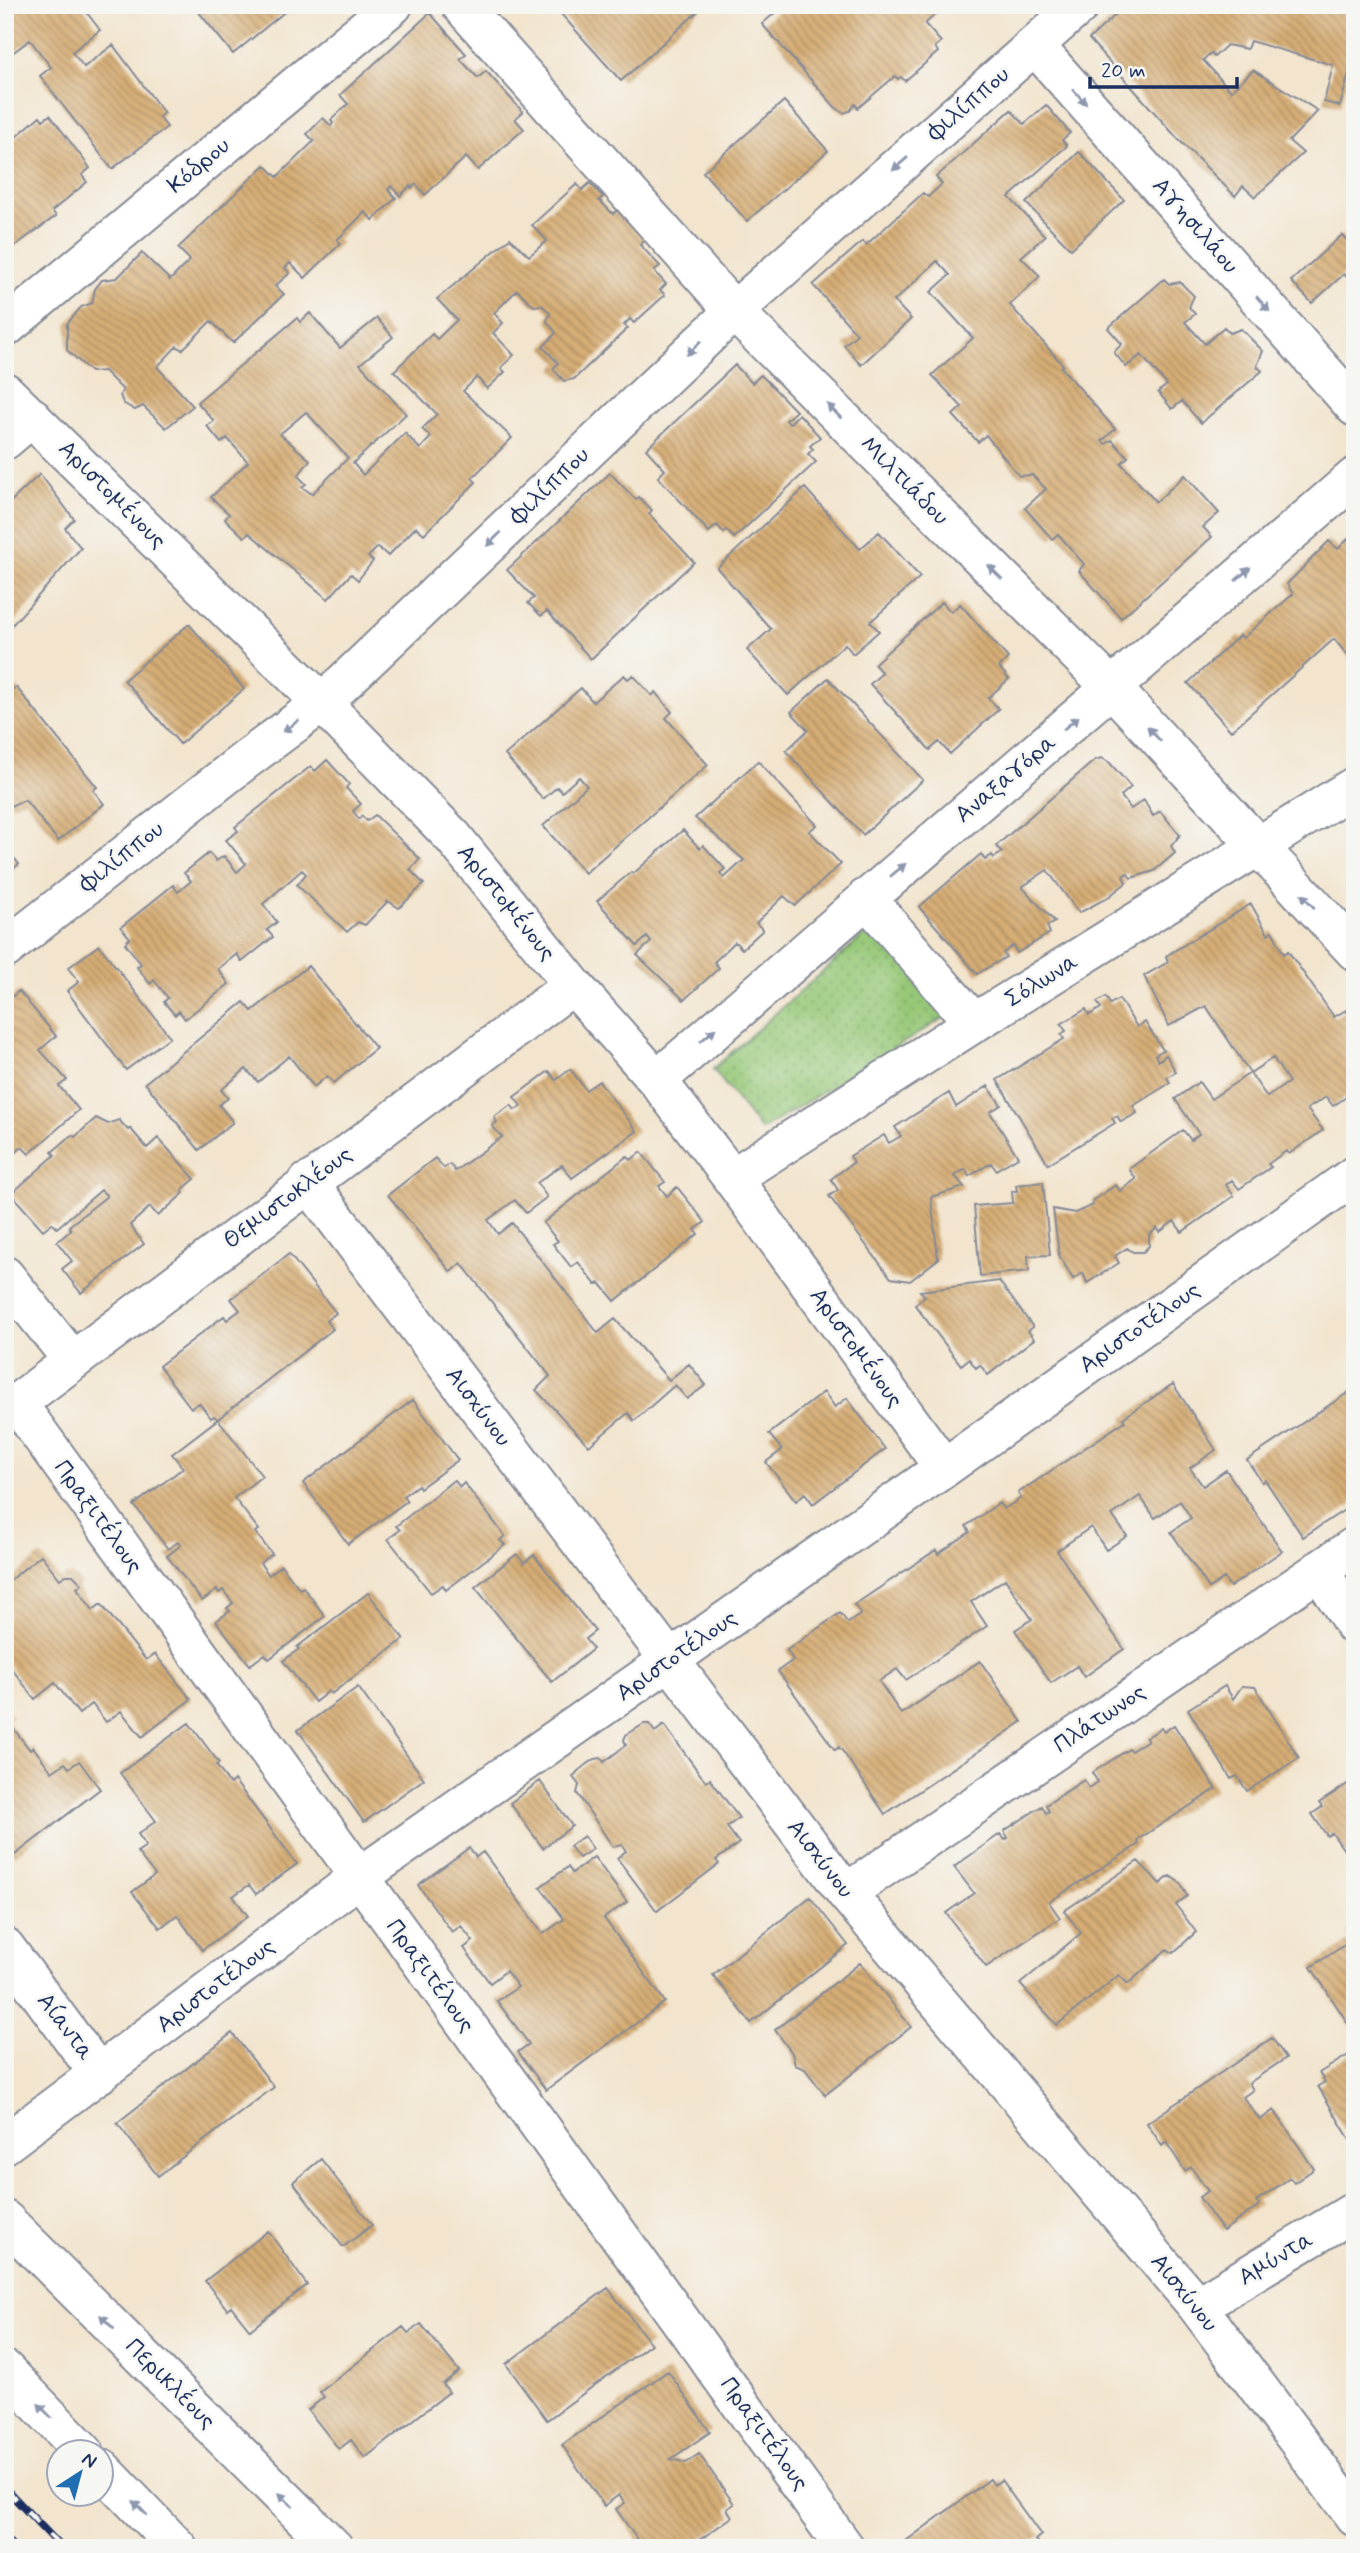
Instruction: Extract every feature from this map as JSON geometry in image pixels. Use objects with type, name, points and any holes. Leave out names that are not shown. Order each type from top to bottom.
[{"type":"main road","name":"Κόδρου","points":[[5,328],[393,5]]},
{"type":"main road","name":"Μιλτιάδου","points":[[461,5],[734,311],[1112,688],[1355,951]]},
{"type":"main road","name":"Φιλίππου","points":[[5,949],[232,770],[322,703],[734,311],[1080,5]]},
{"type":"main road","name":"Αγησιλάου","points":[[1035,46],[1355,407]]},
{"type":"main road","name":"Αριστομένους","points":[[14,416],[322,703],[453,837],[573,985],[657,1080],[944,1468]]},
{"type":"main road","name":"Αναξαγόρα","points":[[657,1080],[1355,477]]},
{"type":"main road","name":"Σόλωνα","points":[[732,1178],[974,1023],[1355,786]]},
{"type":"main road","points":[[866,898],[974,1023]]},
{"type":"main road","name":"Θεμιστοκλέους","points":[[11,1408],[573,985]]},
{"type":"main road","name":"Αριστοτέλους","points":[[5,2144],[358,1878],[944,1468],[1355,1175]]},
{"type":"main road","name":"Αισχύνου","points":[[309,1182],[846,1893],[1197,2306],[1355,2517]]},
{"type":"main road","points":[[5,1276],[73,1361]]},
{"type":"main road","name":"Πραξιτέλους","points":[[11,1408],[358,1878],[845,2548]]},
{"type":"main road","name":"Πλάτωνος","points":[[846,1893],[1355,1546]]},
{"type":"main road","points":[[1319,1570],[1355,1626]]},
{"type":"main road","name":"Αίαντα","points":[[5,1947],[99,2074]]},
{"type":"main road","name":"Αμύντα","points":[[1197,2306],[1355,2211]]},
{"type":"main road","name":"Περικλέους","points":[[5,2220],[334,2548]]},
{"type":"main road","points":[[5,2370],[71,2438]]},
{"type":"main road","points":[[116,2484],[178,2548]]},
{"type":"green space","points":[[874,926],[950,1014],[761,1130],[713,1069]]},
{"type":"building","points":[[5,5],[81,5],[100,30],[72,52],[84,67],[113,45],[164,113],[159,117],[167,127],[112,169],[40,76],[51,67],[30,40],[7,57],[5,55],[5,16],[10,12]]},
{"type":"building","points":[[193,5],[293,5],[233,54]]},
{"type":"building","points":[[553,5],[705,5],[621,81]]},
{"type":"building","points":[[784,5],[932,5],[938,12],[925,24],[941,42],[935,47],[938,52],[905,81],[895,76],[858,108],[855,104],[850,111],[843,113],[762,24]]},
{"type":"building","points":[[1126,5],[1355,5],[1355,51],[1340,106],[1324,102],[1333,65],[1250,41],[1247,49],[1227,45],[1214,57],[1211,53],[1203,60],[1231,91],[1253,70],[1318,111],[1289,141],[1303,153],[1255,197],[1243,186],[1235,196],[1178,139],[1089,39]]},
{"type":"building","points":[[430,13],[466,54],[460,59],[478,78],[486,71],[523,112],[515,119],[524,129],[478,170],[466,157],[425,195],[416,184],[400,196],[391,186],[388,190],[396,198],[373,220],[365,212],[337,240],[341,243],[305,278],[290,263],[285,268],[290,273],[275,286],[284,294],[233,343],[211,321],[182,350],[177,346],[157,367],[193,406],[166,428],[143,406],[135,410],[123,403],[120,395],[123,390],[104,371],[91,372],[67,350],[67,324],[81,307],[92,303],[95,289],[102,280],[117,278],[142,253],[170,280],[190,260],[178,248],[265,165],[277,177],[314,141],[307,134],[323,118],[331,126],[331,120],[348,104],[340,95]]},
{"type":"building","points":[[784,101],[828,151],[747,221],[703,172]]},
{"type":"building","points":[[1046,105],[1070,133],[1062,140],[1067,146],[1009,197],[1045,236],[1021,257],[1040,276],[1010,305],[1115,429],[1102,441],[1106,444],[1112,440],[1128,457],[1121,463],[1156,502],[1185,475],[1219,513],[1203,527],[1212,537],[1121,618],[1079,571],[1084,564],[1058,534],[1052,539],[1025,508],[1046,489],[1032,475],[1019,476],[986,435],[978,442],[953,415],[962,407],[932,375],[973,338],[931,292],[950,275],[937,261],[894,301],[911,319],[861,365],[844,345],[857,334],[813,285],[863,241],[866,245],[923,193],[928,197],[942,184],[936,177],[1011,110],[1024,124]]},
{"type":"building","points":[[50,115],[90,168],[82,175],[87,182],[52,211],[56,216],[5,253],[5,139],[10,142],[40,116],[43,120]]},
{"type":"building","points":[[1079,152],[1124,200],[1071,249],[1026,203]]},
{"type":"building","points":[[590,183],[603,197],[599,200],[613,214],[617,210],[645,240],[640,245],[660,266],[654,271],[666,284],[660,290],[665,295],[634,323],[630,319],[624,325],[628,328],[574,379],[564,381],[553,369],[558,363],[543,347],[556,333],[547,321],[550,313],[542,305],[534,306],[517,290],[494,313],[503,323],[493,333],[514,355],[501,368],[505,372],[487,389],[477,377],[463,391],[512,438],[472,478],[476,482],[424,534],[416,527],[388,556],[378,547],[368,557],[373,561],[358,580],[351,574],[328,599],[249,533],[244,537],[225,519],[229,514],[211,497],[248,462],[227,438],[221,443],[207,426],[214,421],[197,402],[297,318],[300,322],[310,313],[340,348],[377,318],[393,337],[360,364],[406,414],[353,463],[363,475],[405,433],[420,449],[431,437],[422,429],[437,414],[394,371],[432,334],[437,339],[457,320],[437,299],[510,238],[529,256],[547,241],[532,225],[577,184],[582,190]],"holes":[[[306,412],[348,458],[312,494],[302,487],[306,484],[298,476],[310,460],[280,434]]]},
{"type":"building","points":[[1342,235],[1355,249],[1355,286],[1344,274],[1312,303],[1291,281]]},
{"type":"building","points":[[1164,279],[1169,284],[1180,282],[1194,296],[1189,307],[1195,314],[1185,322],[1205,344],[1224,327],[1230,333],[1241,329],[1263,351],[1257,366],[1262,371],[1201,423],[1182,401],[1172,409],[1158,392],[1167,385],[1141,355],[1126,367],[1114,352],[1122,344],[1108,328]]},
{"type":"building","points":[[735,365],[752,383],[761,375],[796,411],[786,420],[789,424],[799,414],[820,437],[810,446],[813,449],[808,454],[816,462],[734,538],[726,530],[724,533],[717,525],[709,532],[658,477],[665,470],[646,449]]},
{"type":"building","points":[[610,473],[636,500],[639,497],[652,510],[649,514],[694,562],[591,659],[547,611],[541,616],[528,603],[534,598],[507,570]]},
{"type":"building","points":[[40,474],[74,519],[65,528],[81,548],[5,633],[5,507]]},
{"type":"building","points":[[805,488],[860,549],[879,532],[920,577],[870,622],[879,631],[853,654],[845,644],[788,695],[747,650],[771,629],[717,568]]},
{"type":"building","points":[[1355,532],[1355,664],[1334,639],[1231,731],[1188,683],[1240,635],[1243,638],[1293,594],[1287,584],[1329,541],[1338,549]]},
{"type":"building","points":[[942,602],[951,612],[960,604],[1008,658],[999,667],[1009,679],[988,698],[999,709],[950,754],[939,742],[930,750],[870,684],[882,673],[874,664]]},
{"type":"building","points":[[189,624],[244,689],[180,744],[124,680]]},
{"type":"building","points":[[624,675],[628,679],[633,675],[652,696],[655,692],[672,712],[666,718],[708,765],[585,873],[543,826],[587,786],[579,777],[562,792],[557,787],[543,799],[505,755],[581,688],[593,702]]},
{"type":"building","points":[[828,678],[923,780],[863,835],[786,751],[808,730],[791,712]]},
{"type":"building","points":[[16,687],[97,787],[93,790],[104,804],[58,841],[25,800],[10,806],[5,800],[5,695]]},
{"type":"building","points":[[1102,758],[1110,763],[1131,787],[1121,796],[1131,809],[1144,800],[1153,816],[1160,811],[1180,835],[1171,846],[1175,853],[1154,871],[1131,878],[1127,873],[1123,876],[1126,883],[1107,898],[1079,913],[1047,870],[1022,887],[1055,922],[1047,926],[1050,933],[1017,953],[1013,946],[1003,953],[1006,957],[977,974],[919,907],[981,854],[985,860],[1002,852],[996,846],[1095,760]]},
{"type":"building","points":[[327,760],[349,784],[346,788],[361,804],[353,811],[359,819],[362,816],[367,821],[375,815],[420,859],[410,870],[424,884],[399,908],[388,901],[365,925],[358,922],[347,932],[297,885],[306,874],[302,870],[263,904],[277,922],[267,930],[273,937],[242,962],[237,954],[218,969],[229,984],[185,1019],[179,1011],[175,1015],[164,1002],[168,998],[154,980],[150,984],[137,967],[141,964],[125,943],[130,938],[121,927],[173,885],[178,892],[191,881],[184,873],[209,853],[216,861],[224,856],[237,872],[246,864],[226,840],[238,831],[235,827],[311,766],[315,771]]},
{"type":"building","points":[[758,761],[817,825],[809,831],[841,864],[795,906],[784,896],[756,923],[763,930],[742,949],[735,942],[714,962],[719,968],[684,1000],[637,955],[651,942],[647,937],[637,946],[597,901],[683,830],[700,849],[703,845],[725,869],[720,873],[724,878],[744,860],[695,818]]},
{"type":"building","points":[[5,847],[19,864],[5,875]]},
{"type":"building","points":[[1251,904],[1268,934],[1272,931],[1284,954],[1288,951],[1334,1017],[1346,1010],[1355,1023],[1355,1091],[1333,1106],[1326,1097],[1307,1109],[1323,1130],[1289,1154],[1286,1151],[1268,1164],[1271,1167],[1239,1189],[1232,1180],[1226,1185],[1234,1196],[1182,1232],[1174,1221],[1160,1232],[1157,1228],[1149,1235],[1149,1246],[1143,1252],[1133,1252],[1127,1248],[1115,1256],[1119,1263],[1087,1283],[1083,1273],[1073,1279],[1059,1255],[1053,1209],[1075,1213],[1093,1205],[1093,1200],[1116,1185],[1120,1191],[1136,1179],[1129,1169],[1183,1130],[1191,1140],[1199,1134],[1175,1099],[1199,1082],[1211,1099],[1250,1073],[1206,1006],[1169,1026],[1144,976],[1168,962],[1166,956]],"holes":[[[1273,1058],[1289,1082],[1267,1097],[1250,1073]]]},
{"type":"building","points":[[99,945],[170,1037],[126,1070],[67,991],[79,982],[68,968]]},
{"type":"building","points":[[308,966],[376,1048],[334,1083],[327,1076],[314,1087],[289,1056],[258,1082],[246,1069],[221,1090],[228,1098],[219,1105],[233,1122],[199,1150],[145,1083],[244,1002],[252,1011]]},
{"type":"building","points":[[19,991],[56,1036],[40,1050],[67,1080],[59,1086],[79,1110],[29,1154],[22,1147],[13,1155],[5,1145],[5,1002]]},
{"type":"building","points":[[1106,997],[1110,1004],[1119,999],[1137,1027],[1145,1022],[1163,1050],[1155,1055],[1158,1061],[1166,1055],[1176,1072],[1167,1077],[1170,1083],[1133,1106],[1137,1113],[1121,1122],[1117,1116],[1112,1118],[1115,1123],[1048,1164],[997,1080],[1064,1039],[1061,1034],[1066,1031],[1061,1024],[1086,1009],[1089,1015],[1101,1008],[1097,1002]]},
{"type":"building","points":[[570,1069],[586,1090],[599,1081],[637,1131],[572,1178],[562,1165],[537,1183],[547,1197],[526,1213],[515,1200],[488,1220],[498,1234],[512,1223],[598,1333],[615,1319],[669,1380],[689,1364],[706,1385],[687,1399],[675,1385],[634,1421],[628,1413],[589,1446],[536,1390],[550,1376],[461,1263],[451,1272],[388,1195],[435,1158],[444,1168],[450,1164],[455,1171],[502,1137],[492,1126],[497,1122],[494,1117],[511,1105],[515,1110],[521,1106],[514,1097],[549,1071],[556,1080]]},
{"type":"building","points":[[988,1086],[1001,1105],[990,1112],[1018,1157],[996,1170],[991,1163],[969,1176],[965,1169],[955,1176],[964,1187],[931,1197],[938,1259],[910,1281],[891,1278],[829,1196],[838,1190],[831,1179],[854,1162],[850,1156],[884,1135],[889,1143],[901,1136],[895,1127],[949,1093],[956,1107]]},
{"type":"building","points":[[96,1118],[108,1124],[119,1120],[128,1130],[130,1128],[147,1148],[158,1138],[195,1179],[182,1190],[184,1193],[158,1216],[150,1207],[130,1225],[144,1244],[81,1293],[62,1269],[72,1261],[57,1242],[71,1230],[69,1226],[107,1196],[101,1190],[57,1228],[52,1223],[43,1230],[11,1194],[55,1155],[52,1152],[72,1135],[75,1137]]},
{"type":"building","points":[[641,1152],[665,1182],[659,1186],[667,1196],[677,1187],[705,1222],[695,1230],[698,1234],[615,1301],[600,1283],[596,1285],[578,1262],[571,1267],[553,1244],[558,1241],[543,1223],[627,1156],[631,1160]]},
{"type":"building","points":[[1043,1182],[1050,1255],[1028,1256],[1029,1271],[980,1276],[974,1206],[1013,1203],[1012,1191],[1017,1191],[1016,1185]]},
{"type":"building","points":[[289,1254],[336,1313],[326,1321],[333,1329],[218,1419],[214,1416],[211,1418],[199,1403],[191,1408],[159,1366],[224,1316],[227,1320],[240,1310],[231,1299]]},
{"type":"building","points":[[999,1281],[1033,1327],[1028,1331],[1034,1339],[988,1375],[980,1365],[976,1368],[969,1359],[961,1365],[915,1305],[925,1296],[920,1291]]},
{"type":"building","points":[[1173,1384],[1216,1450],[1190,1468],[1203,1486],[1226,1470],[1282,1551],[1230,1587],[1224,1578],[1209,1588],[1171,1532],[1191,1518],[1180,1501],[1155,1518],[1140,1496],[1112,1515],[1127,1536],[1106,1550],[1091,1527],[1057,1551],[1124,1649],[1084,1677],[1077,1666],[1051,1683],[1015,1630],[1032,1619],[1005,1579],[971,1602],[987,1626],[906,1680],[897,1669],[879,1681],[901,1714],[980,1661],[1022,1722],[885,1814],[844,1753],[839,1747],[835,1750],[778,1671],[793,1660],[787,1650],[840,1613],[848,1623],[861,1614],[854,1605],[936,1550],[938,1554],[970,1532],[966,1526],[999,1503],[1004,1509],[1021,1498],[1018,1493],[1125,1421],[1123,1418]]},
{"type":"building","points":[[1355,1388],[1355,1503],[1303,1537],[1265,1480],[1262,1482],[1247,1460]]},
{"type":"building","points":[[824,1392],[835,1407],[847,1398],[885,1449],[813,1504],[805,1493],[796,1501],[766,1462],[782,1450],[769,1434]]},
{"type":"building","points":[[413,1400],[458,1460],[420,1488],[418,1485],[403,1496],[407,1501],[348,1544],[303,1483]]},
{"type":"building","points":[[218,1419],[262,1476],[234,1498],[259,1530],[255,1532],[272,1554],[260,1563],[269,1575],[281,1565],[300,1589],[303,1587],[325,1616],[269,1659],[265,1654],[250,1665],[216,1621],[230,1611],[227,1608],[233,1603],[223,1590],[219,1593],[217,1590],[202,1601],[167,1556],[181,1545],[178,1542],[168,1549],[134,1505],[183,1468],[172,1454]]},
{"type":"building","points":[[454,1480],[460,1487],[464,1483],[505,1536],[500,1540],[505,1545],[446,1590],[443,1585],[431,1593],[388,1539],[400,1530],[396,1526]]},
{"type":"building","points":[[517,1554],[524,1563],[534,1555],[595,1631],[585,1639],[593,1649],[552,1682],[475,1587]]},
{"type":"building","points":[[41,1555],[60,1579],[73,1575],[82,1584],[77,1588],[93,1610],[101,1604],[146,1660],[155,1654],[191,1699],[142,1737],[121,1711],[106,1722],[92,1704],[79,1714],[55,1683],[35,1699],[5,1660],[5,1620],[10,1616],[5,1610],[5,1584]]},
{"type":"building","points":[[368,1593],[404,1639],[331,1694],[329,1691],[315,1702],[283,1661],[299,1649],[297,1647]]},
{"type":"building","points":[[1225,1686],[1233,1699],[1242,1686],[1255,1687],[1299,1758],[1247,1791],[1237,1776],[1231,1779],[1188,1709]]},
{"type":"building","points":[[358,1687],[424,1779],[364,1822],[298,1730]]},
{"type":"building","points":[[5,1708],[12,1716],[7,1720],[30,1750],[33,1747],[52,1772],[65,1763],[69,1768],[79,1761],[100,1789],[15,1855],[5,1842]]},
{"type":"building","points":[[189,1723],[219,1763],[216,1765],[230,1784],[234,1780],[297,1864],[256,1894],[249,1885],[233,1896],[248,1916],[202,1950],[177,1915],[160,1928],[132,1892],[155,1875],[137,1852],[146,1846],[138,1834],[156,1821],[120,1773]]},
{"type":"building","points":[[644,1724],[649,1724],[655,1732],[664,1725],[706,1782],[710,1779],[739,1818],[727,1827],[739,1843],[716,1860],[719,1864],[657,1911],[617,1858],[626,1851],[622,1845],[613,1847],[577,1793],[579,1785],[573,1777],[595,1759],[601,1758],[604,1762],[626,1745],[626,1735]]},
{"type":"building","points":[[1174,1725],[1216,1789],[1137,1840],[1139,1844],[1049,1902],[1060,1918],[986,1967],[946,1913],[974,1893],[954,1867],[1000,1834],[1005,1840],[1008,1838],[1004,1831],[1042,1806],[1046,1813],[1049,1812],[1046,1805],[1084,1780],[1089,1788],[1098,1782],[1092,1773],[1148,1740],[1146,1738],[1161,1728],[1164,1732]]},
{"type":"building","points":[[1355,1779],[1355,1866],[1332,1833],[1327,1836],[1312,1814],[1322,1807],[1319,1803]]},
{"type":"building","points":[[540,1781],[572,1826],[543,1848],[510,1803]]},
{"type":"building","points":[[584,1836],[593,1849],[579,1858],[570,1846]]},
{"type":"building","points":[[469,1848],[476,1857],[483,1852],[543,1934],[564,1919],[540,1887],[568,1867],[572,1873],[594,1857],[627,1902],[604,1918],[665,2002],[546,2090],[518,2052],[529,2044],[497,2001],[518,1987],[506,1971],[490,1983],[464,1948],[473,1941],[461,1926],[452,1932],[418,1885]]},
{"type":"building","points":[[1138,1861],[1160,1884],[1170,1876],[1180,1883],[1187,1896],[1176,1905],[1196,1932],[1173,1953],[1167,1949],[1128,1984],[1119,1975],[1057,2025],[1020,1984],[1081,1933],[1064,1911]]},
{"type":"building","points":[[810,1897],[848,1945],[751,2023],[713,1975]]},
{"type":"building","points":[[1355,1928],[1355,2026],[1351,2028],[1311,1967],[1352,1940],[1347,1933]]},
{"type":"building","points":[[860,1963],[911,2027],[825,2095],[805,2069],[795,2065],[792,2053],[775,2030]]},
{"type":"building","points":[[232,2033],[274,2087],[158,2176],[117,2123]]},
{"type":"building","points":[[1272,2038],[1286,2058],[1249,2083],[1253,2090],[1243,2097],[1260,2120],[1274,2110],[1314,2169],[1294,2183],[1290,2178],[1256,2201],[1259,2205],[1223,2231],[1199,2197],[1208,2191],[1191,2167],[1185,2171],[1166,2142],[1162,2146],[1147,2123]]},
{"type":"building","points":[[1355,2051],[1355,2141],[1352,2143],[1318,2086],[1325,2082],[1319,2073]]},
{"type":"building","points":[[321,2159],[372,2225],[343,2247],[293,2182]]},
{"type":"building","points":[[268,2231],[307,2285],[250,2330],[231,2306],[227,2309],[205,2281]]},
{"type":"building","points":[[608,2288],[651,2344],[547,2420],[506,2364]]},
{"type":"building","points":[[421,2324],[459,2371],[443,2384],[449,2392],[365,2458],[351,2440],[339,2449],[308,2410],[324,2397],[320,2392],[403,2327],[408,2333]]},
{"type":"building","points":[[668,2371],[710,2432],[671,2459],[686,2463],[699,2454],[734,2504],[727,2509],[732,2517],[688,2548],[643,2548],[616,2509],[625,2503],[619,2495],[604,2506],[562,2445]]},
{"type":"building","points":[[990,2479],[994,2485],[1001,2480],[1041,2535],[1035,2540],[1041,2547],[905,2548],[902,2544]]},
{"type":"railway","points":[[5,2488],[62,2548]]},
{"type":"railway","points":[[5,2538],[14,2548]]}]
